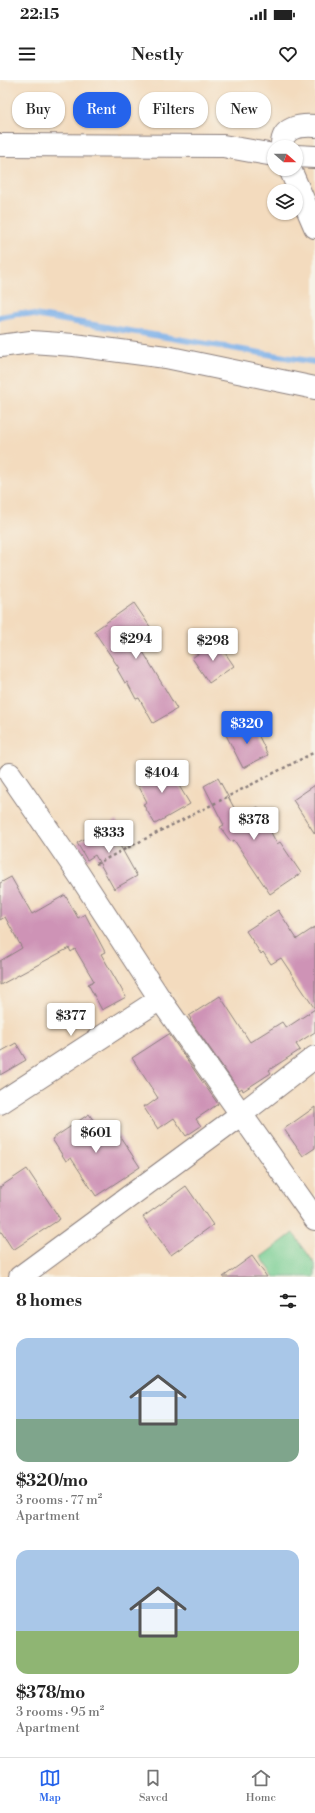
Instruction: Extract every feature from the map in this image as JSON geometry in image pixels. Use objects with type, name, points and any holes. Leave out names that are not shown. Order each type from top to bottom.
[{"type":"street","points":[[283,140],[284,135],[294,127],[302,125],[315,126]]},
{"type":"street","points":[[0,145],[223,146],[267,154]]},
{"type":"street","points":[[303,156],[315,157]]},
{"type":"street","points":[[293,176],[315,227]]},
{"type":"street","points":[[0,346],[32,342],[74,345],[166,357],[315,388]]},
{"type":"street","points":[[10,774],[78,873],[160,999],[240,1115],[315,1219]]},
{"type":"street","points":[[0,1103],[160,999]]},
{"type":"street","points":[[20,1277],[315,1058]]},
{"type":"path","points":[[78,873],[315,752]]},
{"type":"green space","points":[[293,1233],[315,1264],[315,1277],[275,1277],[261,1257]]},
{"type":"building","points":[[134,603],[155,634],[139,645],[177,709],[153,723],[139,698],[136,699],[127,682],[125,683],[117,669],[119,668],[94,631]]},
{"type":"building","points":[[217,641],[234,666],[209,683],[192,658]]},
{"type":"building","points":[[252,722],[268,755],[243,768],[226,735]]},
{"type":"building","points":[[166,764],[190,804],[155,824],[143,804],[147,802],[136,781]]},
{"type":"building","points":[[218,778],[239,817],[258,807],[277,844],[280,842],[301,873],[270,894],[234,840],[231,842],[220,827],[224,825],[204,786]]},
{"type":"building","points":[[315,785],[315,834],[293,800]]},
{"type":"building","points":[[116,820],[126,837],[118,842],[137,876],[114,889],[95,855],[87,860],[77,843]]},
{"type":"building","points":[[11,877],[32,914],[65,895],[78,918],[85,914],[105,952],[101,954],[126,997],[102,1010],[88,984],[94,981],[75,949],[71,952],[69,948],[0,985],[0,961],[22,948],[5,917],[0,920],[0,883]]},
{"type":"building","points":[[278,910],[297,939],[315,927],[315,1009],[281,958],[271,964],[263,952],[261,954],[246,931]]},
{"type":"building","points":[[220,996],[250,1042],[282,1022],[286,1028],[315,1009],[315,1032],[296,1044],[300,1050],[269,1070],[271,1073],[243,1091],[242,1088],[239,1090],[190,1020],[191,1019],[189,1016]]},
{"type":"building","points":[[169,1034],[218,1104],[196,1119],[201,1126],[186,1136],[174,1118],[158,1129],[143,1106],[147,1106],[158,1098],[132,1058]]},
{"type":"building","points":[[16,1043],[26,1060],[0,1075],[0,1052]]},
{"type":"building","points":[[315,1107],[315,1148],[303,1156],[284,1129]]},
{"type":"building","points":[[89,1114],[106,1139],[117,1132],[140,1167],[96,1196],[71,1158],[66,1161],[52,1139]]},
{"type":"building","points":[[27,1169],[60,1219],[13,1250],[0,1230],[0,1187]]},
{"type":"building","points":[[186,1186],[213,1225],[171,1255],[143,1217]]},
{"type":"building","points":[[252,1256],[267,1277],[223,1277]]},
{"type":"waterway","points":[[0,317],[22,313],[315,362]]}]
